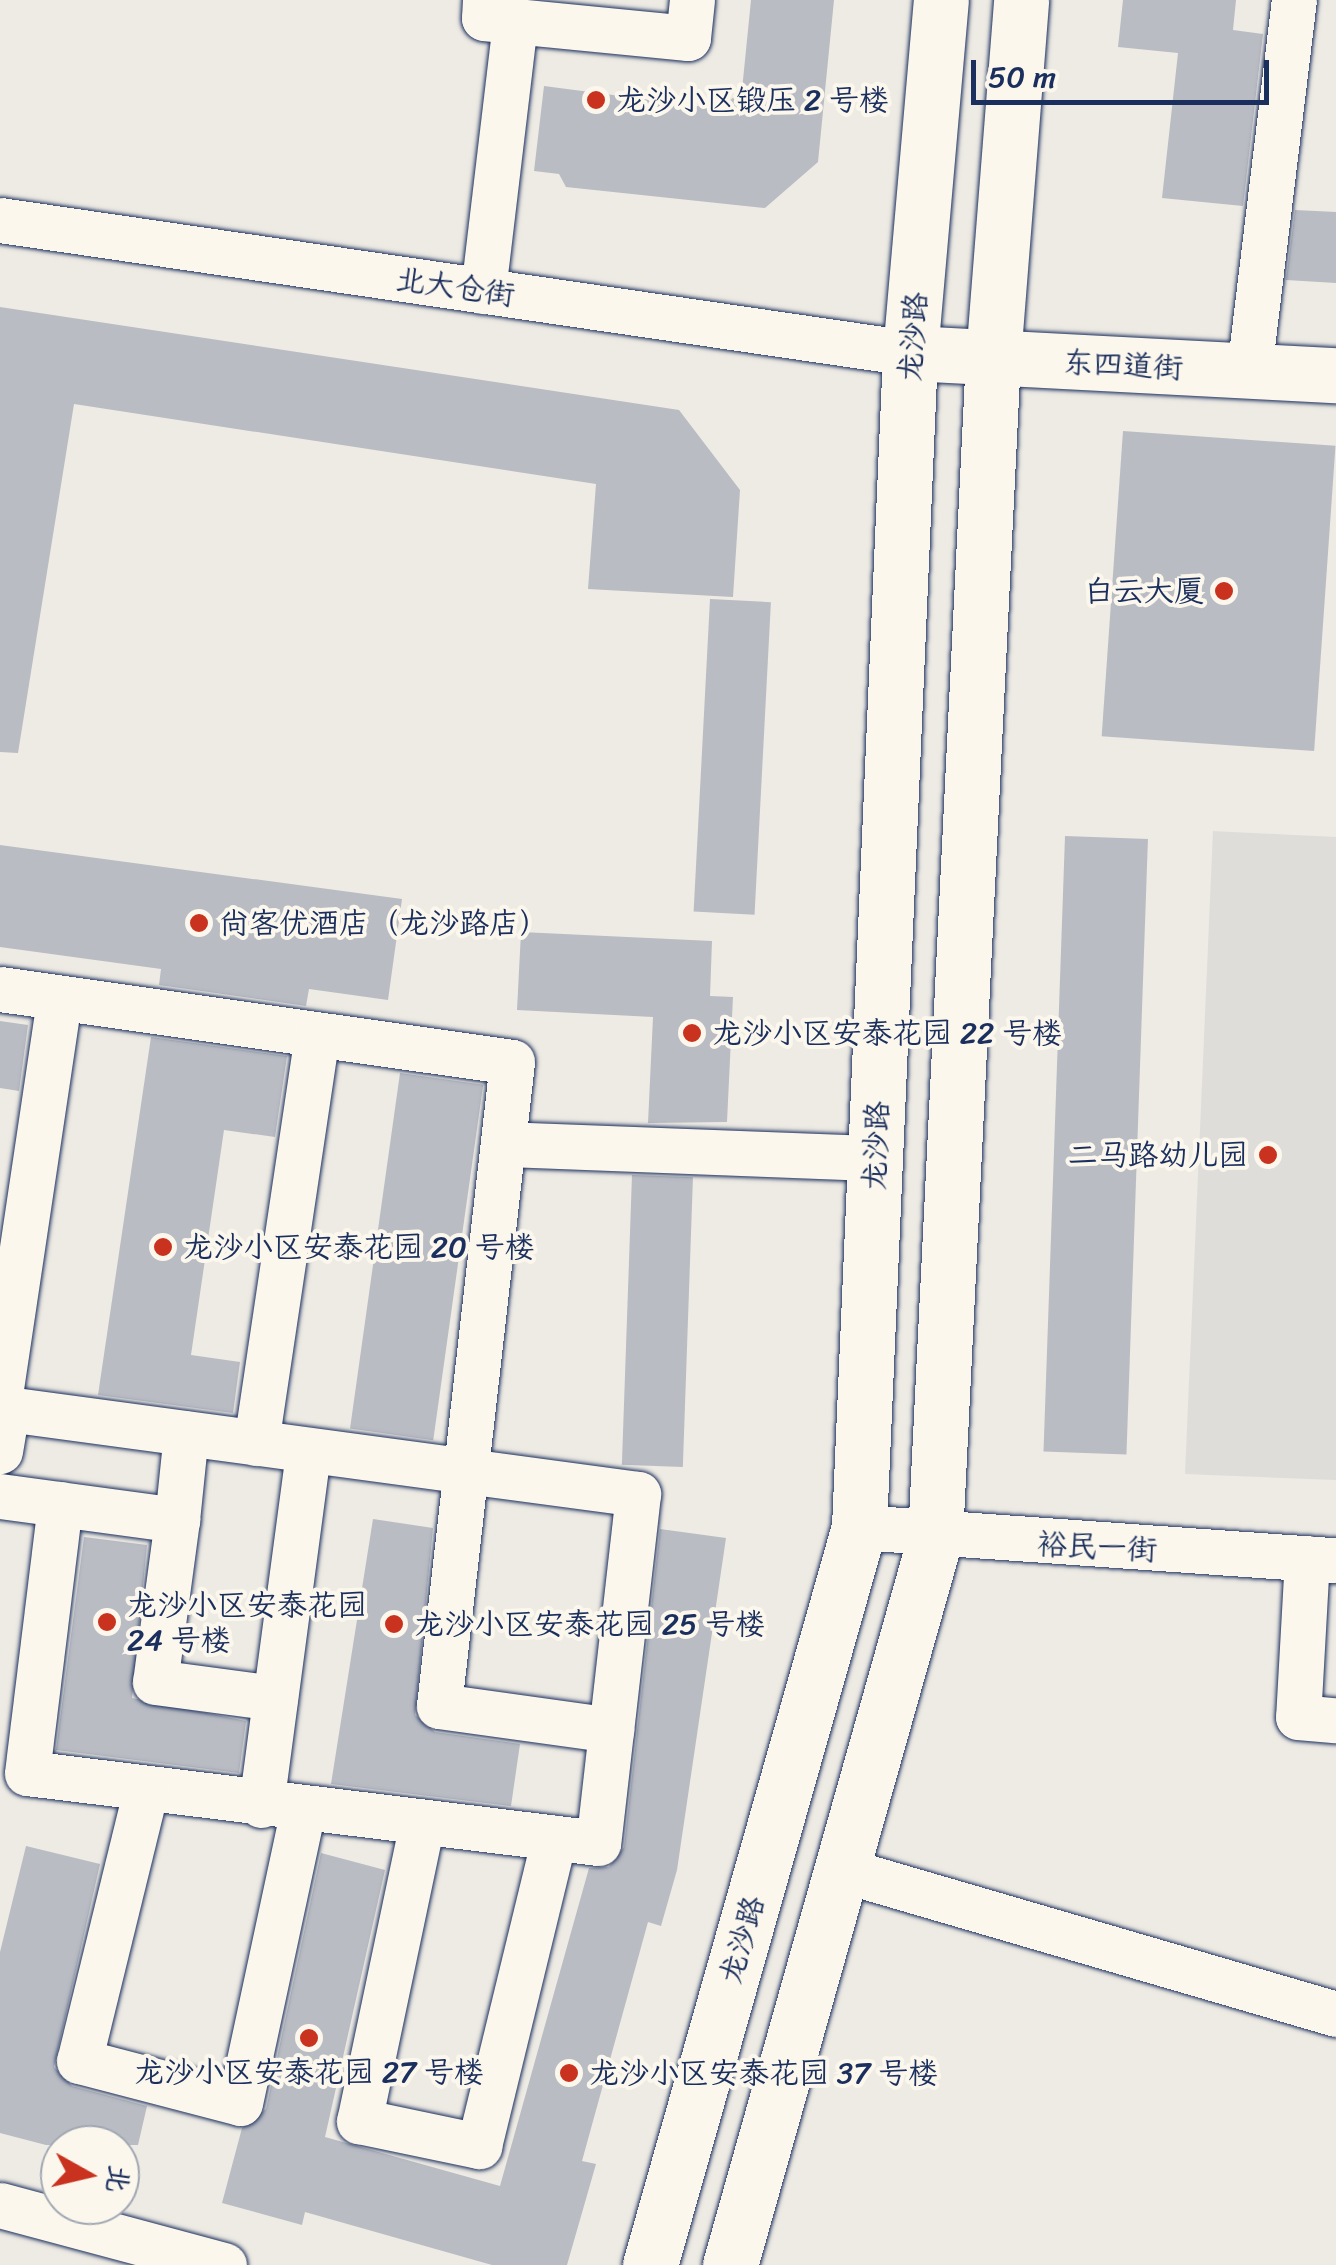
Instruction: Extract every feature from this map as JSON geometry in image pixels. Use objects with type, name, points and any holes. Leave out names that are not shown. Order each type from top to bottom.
[{"type":"main road","name":"龙沙路","points":[[650,2265],[859,1527],[910,353],[941,0]]},
{"type":"main road","points":[[730,2265],[936,1538],[993,358],[1020,0]]},
{"type":"main road","name":"东四道街","points":[[910,353],[1336,376]]},
{"type":"street","points":[[483,291],[500,11],[688,38],[692,0]]},
{"type":"street","points":[[1249,371],[1294,0]]},
{"type":"street","name":"北大仓街","points":[[0,220],[910,353]]},
{"type":"street","points":[[0,990],[512,1062],[470,1472],[439,1706],[611,1730]]},
{"type":"street","points":[[59,998],[2,1416],[186,1434],[638,1494],[598,1843],[27,1773],[60,1504]]},
{"type":"street","points":[[256,1443],[317,1034]]},
{"type":"street","points":[[504,1144],[875,1158]]},
{"type":"street","points":[[186,1434],[155,1682],[275,1698]]},
{"type":"street","points":[[146,1790],[78,2061],[240,2103],[282,1807],[275,1698],[308,1450]]},
{"type":"street","points":[[0,1496],[177,1520]]},
{"type":"street","name":"裕民一街","points":[[859,1527],[936,1538],[1321,1559]]},
{"type":"street","points":[[1321,1559],[1298,1717],[1336,1720]]},
{"type":"street","points":[[422,1823],[359,2120],[480,2146],[554,1838]]},
{"type":"street","points":[[843,1870],[1336,2014]]},
{"type":"street","points":[[0,2204],[224,2265]]},
{"type":"shaded area","name":"二马路幼儿园","points":[[1213,831],[1336,837],[1336,1480],[1185,1474]]},
{"type":"building","name":"龙沙小区锻压 2 号楼","points":[[751,0],[834,0],[818,162],[765,208],[566,187],[559,174],[534,171],[544,86],[720,109],[742,90]]},
{"type":"building","points":[[1123,0],[1236,0],[1233,30],[1263,34],[1243,206],[1162,198],[1178,53],[1118,47]]},
{"type":"building","points":[[1295,210],[1336,212],[1336,283],[1286,280]]},
{"type":"building","points":[[0,307],[679,410],[740,490],[733,597],[588,589],[596,484],[74,404],[18,753],[0,752]]},
{"type":"building","name":"白云大厦","points":[[1123,431],[1335,446],[1314,751],[1102,736]]},
{"type":"building","points":[[710,599],[771,602],[755,915],[694,912]]},
{"type":"building","points":[[1065,836],[1148,839],[1126,1455],[1044,1452]]},
{"type":"building","name":"尚客优酒店（龙沙路店）","points":[[0,845],[402,899],[388,1000],[309,989],[306,1006],[159,985],[161,969],[0,947]]},
{"type":"building","name":"龙沙小区安泰花园 22 号楼","points":[[521,932],[712,941],[710,996],[733,997],[727,1122],[648,1123],[653,1017],[517,1010]]},
{"type":"building","points":[[0,1021],[28,1025],[19,1091],[0,1088]]},
{"type":"building","name":"龙沙小区安泰花园 20 号楼","points":[[151,1037],[287,1056],[275,1137],[224,1130],[191,1355],[240,1362],[233,1413],[98,1395]]},
{"type":"building","points":[[400,1073],[483,1085],[433,1440],[350,1429]]},
{"type":"building","points":[[632,1175],[693,1177],[683,1467],[622,1465]]},
{"type":"building","name":"龙沙小区安泰花园 25 号楼","points":[[373,1519],[433,1528],[415,1715],[435,1732],[520,1744],[511,1806],[331,1784]]},
{"type":"building","points":[[660,1529],[726,1538],[677,1870],[661,1926],[648,1922],[582,2161],[596,2164],[567,2265],[492,2265],[305,2212],[302,2225],[222,2203],[242,2128],[266,2109],[321,1853],[385,1870],[325,2137],[500,2186],[589,1868],[609,1867],[624,1847]]},
{"type":"building","name":"龙沙小区安泰花园 24 号楼","points":[[84,1537],[147,1545],[132,1698],[246,1721],[239,1773],[56,1750]]},
{"type":"building","points":[[26,1846],[100,1864],[54,2067],[72,2086],[147,2106],[140,2136],[140,2125],[40,2125],[40,2143],[0,2133],[0,1952]]},
{"type":"place","name":"龙沙小区锻压 2 号楼","points":[[596,100]]},
{"type":"place","name":"白云大厦","points":[[1224,591]]},
{"type":"place","name":"尚客优酒店（龙沙路店）","points":[[199,923]]},
{"type":"place","name":"龙沙小区安泰花园 22 号楼","points":[[692,1033]]},
{"type":"place","name":"二马路幼儿园","points":[[1268,1155]]},
{"type":"place","name":"龙沙小区安泰花园 20 号楼","points":[[163,1247]]},
{"type":"place","name":"龙沙小区安泰花园 24 号楼","points":[[107,1622]]},
{"type":"place","name":"龙沙小区安泰花园 25 号楼","points":[[394,1624]]},
{"type":"place","name":"龙沙小区安泰花园 27 号楼","points":[[309,2038]]},
{"type":"place","name":"龙沙小区安泰花园 37 号楼","points":[[569,2073]]}]
